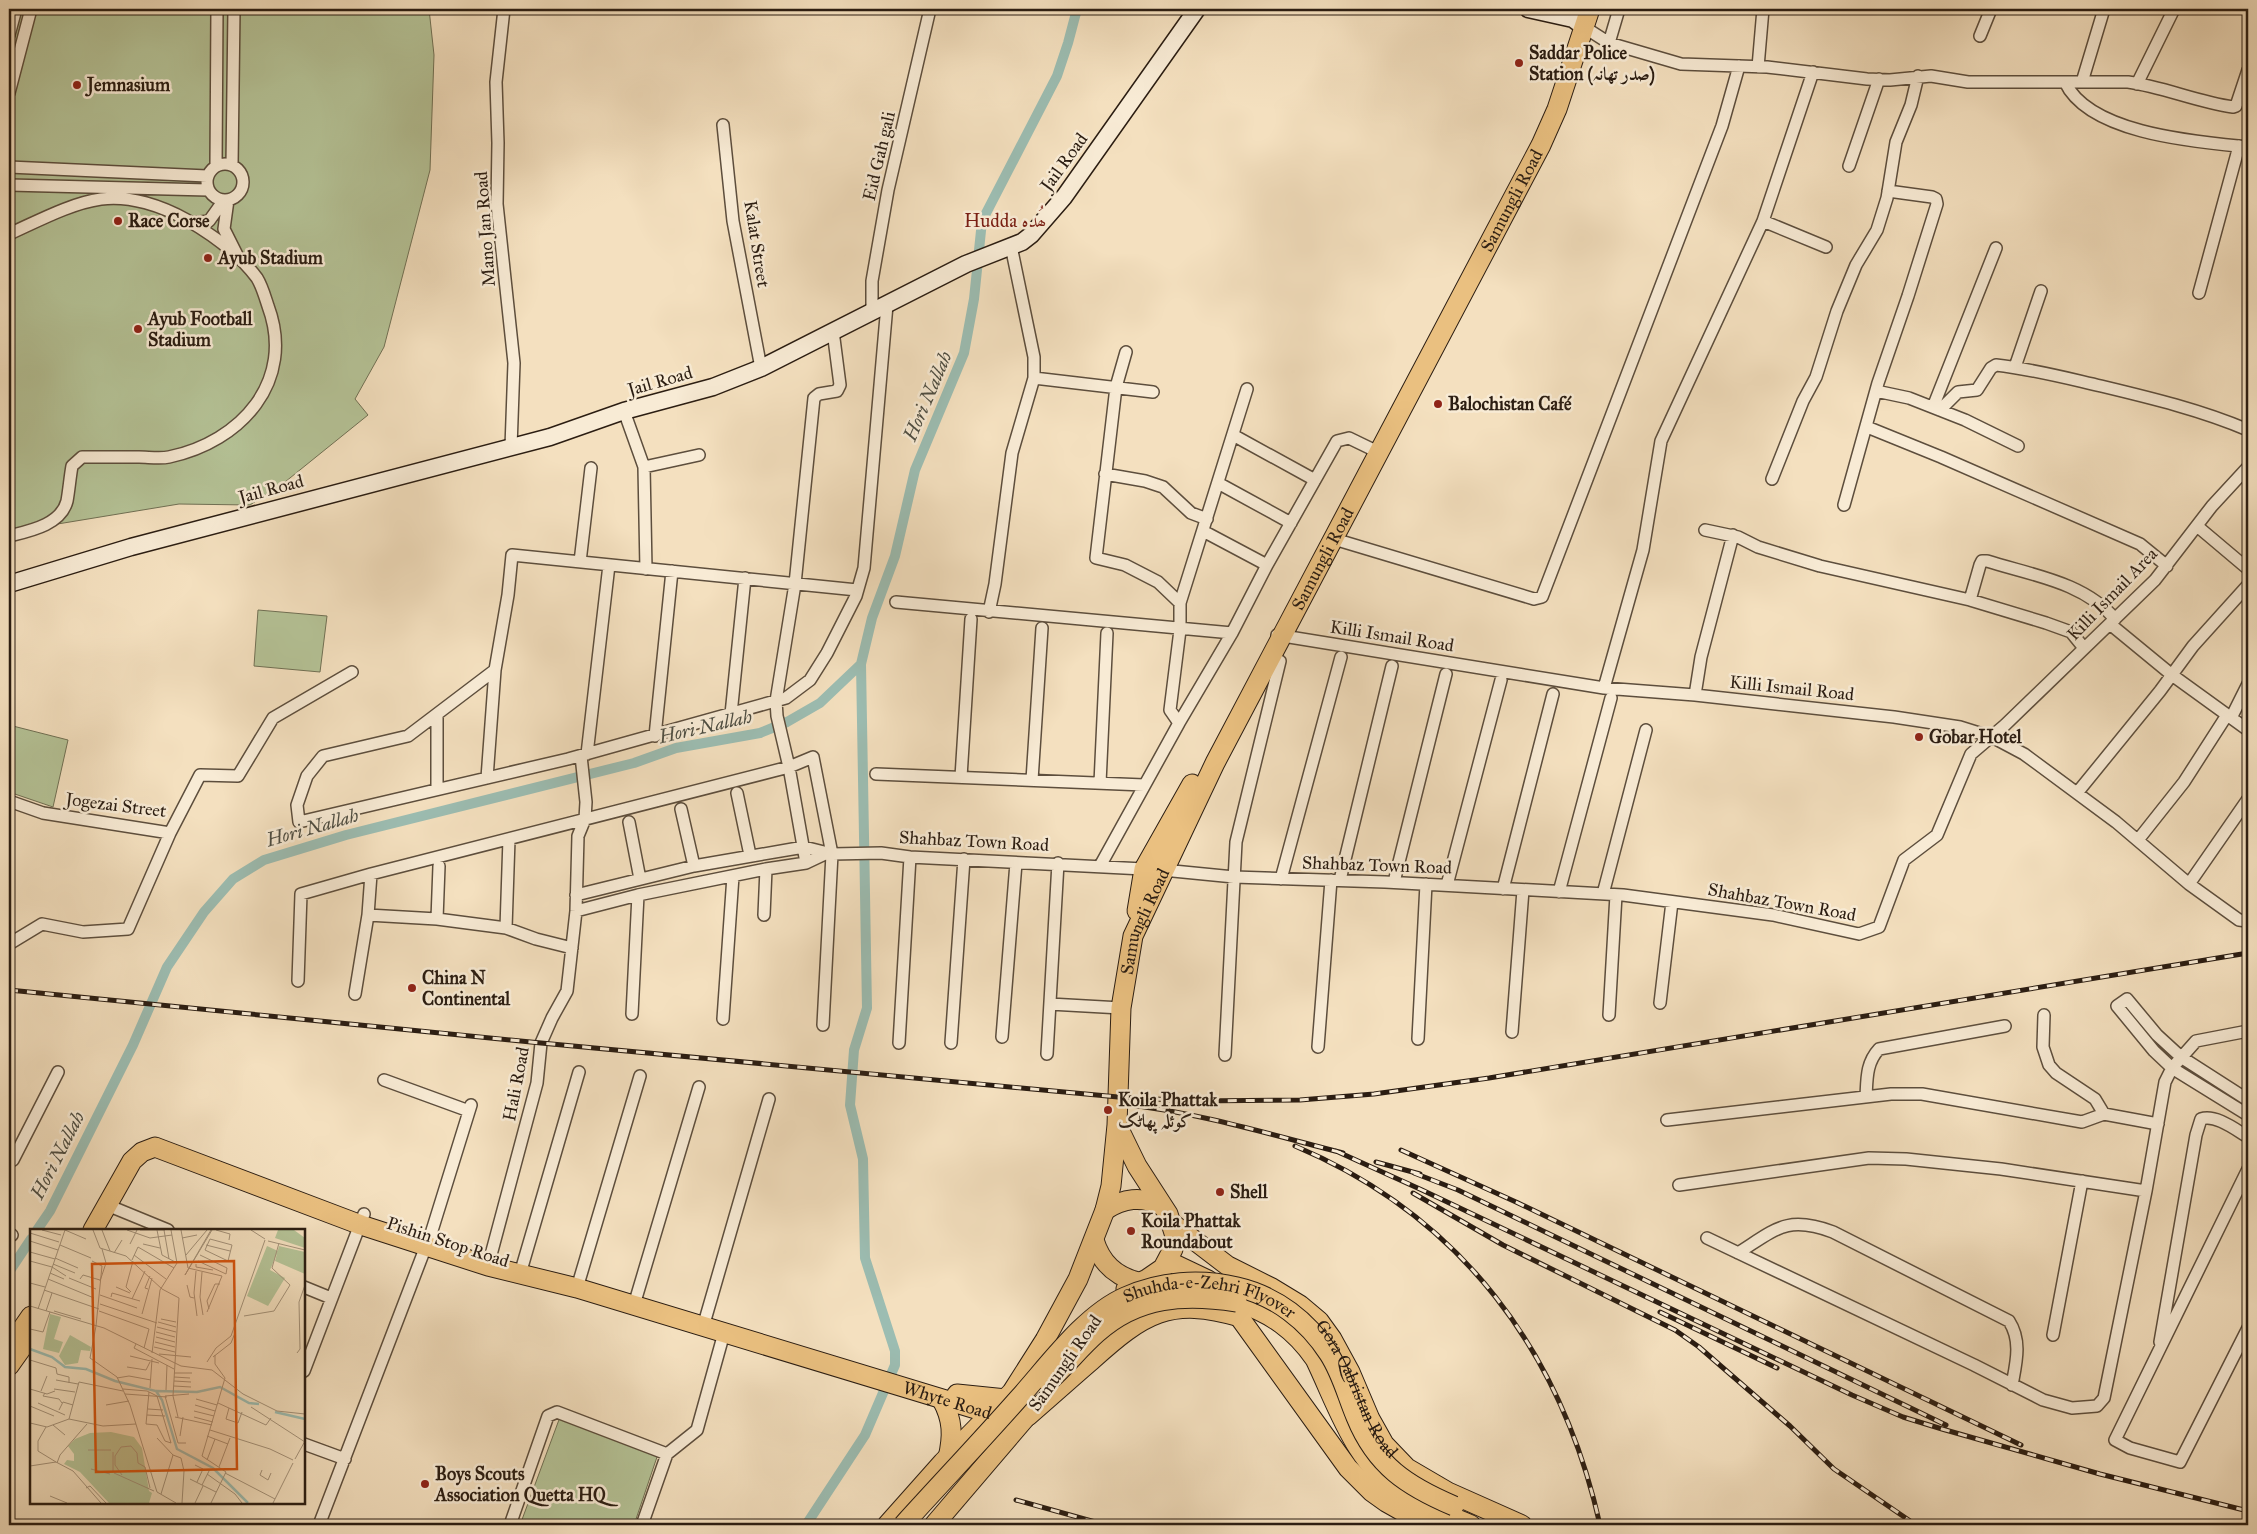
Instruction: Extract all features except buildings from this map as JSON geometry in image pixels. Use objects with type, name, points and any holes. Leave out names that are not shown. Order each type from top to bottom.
[{"type":"main road","name":"Jail Road","points":[[9,584],[131,547],[550,437],[624,411],[714,386],[761,368],[966,264],[1012,246],[1031,235],[1064,197],[1197,9]]},
{"type":"main road","points":[[1528,9],[1578,18]]},
{"type":"main road","name":"Samungli Road","points":[[887,1525],[969,1434],[1006,1399],[1045,1340],[1078,1279],[1105,1210],[1112,1186],[1117,1126],[1121,1008],[1133,936],[1215,763],[1279,636],[1375,450],[1541,145],[1557,109],[1578,18],[1590,9]]},
{"type":"main road","name":"Samungli Road","points":[[1279,636],[1334,539],[1375,450]]},
{"type":"main road","points":[[1133,936],[1144,869],[1279,636]]},
{"type":"main road","name":"Samungli Road","points":[[934,1525],[1028,1416],[1101,1310],[1124,1289],[1156,1275],[1168,1261],[1174,1249],[1175,1236],[1173,1224],[1137,1166],[1117,1126]]},
{"type":"main road","name":"Pishin Stop Road","points":[[82,1229],[122,1154],[144,1137],[154,1136],[171,1140],[362,1220]]},
{"type":"main road","name":"Pishin Stop Road","points":[[95,1229],[132,1161],[142,1152],[155,1148],[489,1262],[578,1285],[866,1373]]},
{"type":"main road","points":[[1105,1210],[1116,1203],[1139,1199],[1161,1205]]},
{"type":"main road","name":"Gora Qabristan Road","points":[[1173,1224],[1228,1266],[1272,1288],[1300,1305],[1318,1321],[1332,1339],[1350,1372],[1370,1420],[1384,1444],[1407,1468],[1448,1492],[1516,1523]]},
{"type":"main road","points":[[1094,1240],[1102,1260],[1110,1268],[1128,1279],[1138,1282]]},
{"type":"main road","points":[[1168,1261],[1208,1280],[1225,1296],[1348,1468],[1372,1492],[1402,1511],[1449,1516]]},
{"type":"main road","name":"Shuhda-e-Zehri Flyover","points":[[903,1525],[1087,1325],[1124,1297],[1144,1290],[1180,1282],[1222,1283],[1255,1292],[1272,1299],[1307,1324],[1332,1358],[1356,1418],[1376,1454],[1394,1473],[1432,1496],[1449,1516],[1516,1523]]},
{"type":"main road","name":"Shuhda-e-Zehri Flyover","points":[[918,1525],[1007,1424],[1097,1333],[1121,1316],[1149,1303],[1178,1298],[1208,1298],[1237,1302],[1258,1309],[1287,1327],[1299,1337],[1315,1359],[1344,1424],[1371,1468],[1404,1495],[1471,1525]]},
{"type":"main road","points":[[1028,1416],[1124,1331],[1150,1315],[1176,1308],[1193,1307],[1220,1311],[1240,1317]]},
{"type":"main road","points":[[9,1347],[30,1317]]},
{"type":"main road","name":"Pishin Stop Road","points":[[704,1323],[724,1333],[866,1373]]},
{"type":"main road","points":[[9,1366],[30,1336]]},
{"type":"main road","name":"Whyte Road","points":[[866,1373],[953,1393],[1006,1399]]},
{"type":"main road","name":"Whyte Road","points":[[866,1373],[890,1384],[992,1414],[1028,1416]]},
{"type":"main road","points":[[942,1400],[949,1413],[952,1427],[948,1458]]},
{"type":"street","points":[[9,35],[16,9]]},
{"type":"street","points":[[9,93],[31,9]]},
{"type":"street","points":[[217,9],[216,166],[207,176],[208,190],[215,197],[226,200]]},
{"type":"street","points":[[232,165],[234,9]]},
{"type":"street","name":"Mano Jan Road","points":[[504,9],[496,82],[497,204],[514,363],[511,447]]},
{"type":"street","name":"Eid Gah gali","points":[[872,312],[872,281],[888,190],[930,9]]},
{"type":"street","points":[[1609,42],[1619,9]]},
{"type":"street","points":[[1758,67],[1764,9]]},
{"type":"street","points":[[1980,36],[1991,9]]},
{"type":"street","points":[[2082,82],[2104,9]]},
{"type":"street","points":[[2137,84],[2174,9]]},
{"type":"street","points":[[1578,18],[1609,42],[1681,64],[1758,67],[1879,79],[1931,76],[1968,82],[2137,84],[2207,103],[2233,107],[2236,106],[2248,70]]},
{"type":"street","points":[[1334,539],[1534,599],[1542,597],[1722,126],[1739,66]]},
{"type":"street","points":[[1604,688],[1643,550],[1661,441],[1763,221],[1813,72]]},
{"type":"street","points":[[1772,478],[1802,401],[1816,377],[1837,311],[1856,265],[1877,230],[1888,191],[1896,142],[1911,105],[1918,76]]},
{"type":"street","points":[[1849,166],[1879,79]]},
{"type":"street","points":[[2065,82],[2077,101],[2124,126],[2151,133],[2244,146],[2200,293]]},
{"type":"street","name":"Kalat Street","points":[[724,125],[733,221],[761,368]]},
{"type":"street","points":[[192,223],[209,221],[226,200],[238,194],[243,182],[240,172],[232,165],[216,166]]},
{"type":"street","points":[[9,167],[207,176]]},
{"type":"street","points":[[9,185],[208,190]]},
{"type":"street","points":[[1844,505],[1876,391],[1937,204],[1936,199],[1932,197],[1888,191]]},
{"type":"street","points":[[9,234],[74,207],[100,199],[129,200],[169,210],[192,223],[239,257]]},
{"type":"street","points":[[9,536],[43,527],[58,515],[66,503],[72,466],[82,457],[167,457],[193,450],[225,435],[251,411],[268,386],[276,354],[273,320],[258,280],[239,257],[224,228],[226,200]]},
{"type":"street","points":[[1763,221],[1826,247]]},
{"type":"street","points":[[989,612],[995,584],[1012,453],[1034,378],[1034,357],[1012,246]]},
{"type":"street","points":[[1936,408],[1996,248]]},
{"type":"street","points":[[2015,367],[2041,291]]},
{"type":"street","points":[[495,670],[408,736],[323,756],[307,776],[297,805],[299,822],[437,789],[583,759],[786,698],[810,680],[827,653],[857,590],[864,568],[888,305]]},
{"type":"street","points":[[806,863],[789,767],[776,716],[776,701],[795,584],[814,398],[819,394],[836,391],[840,385],[833,331]]},
{"type":"street","points":[[1126,352],[1116,387],[1104,474],[1096,558],[1125,565],[1158,582],[1180,603]]},
{"type":"street","points":[[1936,408],[1958,392],[1977,390],[1991,368],[1996,365],[2036,370],[2139,395],[2213,415],[2248,430]]},
{"type":"street","points":[[1034,378],[1153,392]]},
{"type":"street","points":[[1179,723],[1170,710],[1180,630],[1180,603],[1247,389]]},
{"type":"street","points":[[1876,391],[1909,398],[1936,408],[2018,446]]},
{"type":"street","points":[[624,411],[644,467],[646,568]]},
{"type":"street","points":[[1867,427],[1941,457],[2140,544],[2167,566]]},
{"type":"street","points":[[1234,435],[1315,480]]},
{"type":"street","points":[[1100,866],[1179,723],[1232,633],[1267,565],[1337,441],[1349,438],[1375,450]]},
{"type":"street","points":[[644,467],[699,456]]},
{"type":"street","name":"Killi Ismail Area","points":[[1870,932],[1879,927],[1904,860],[1937,835],[1971,754],[1992,737],[2156,580],[2212,506],[2248,467]]},
{"type":"street","points":[[580,562],[591,468]]},
{"type":"street","points":[[1104,474],[1145,481],[1163,487],[1191,513],[1207,519]]},
{"type":"street","points":[[1218,483],[1291,523]]},
{"type":"street","points":[[2197,526],[2248,569]]},
{"type":"street","points":[[1705,530],[1733,535],[1758,547],[1820,566],[1970,600],[2071,632],[2084,648]]},
{"type":"street","points":[[1203,531],[1267,565]]},
{"type":"street","points":[[1695,694],[1701,658],[1733,535]]},
{"type":"street","points":[[487,778],[495,670],[508,595],[512,555],[857,590]]},
{"type":"street","points":[[1970,600],[1980,565],[1982,562],[1987,561],[2023,572],[2034,573],[2094,599],[2104,606],[2112,621],[2172,675],[2248,730]]},
{"type":"street","name":"Hali Road","points":[[489,1262],[537,1083],[541,1043],[567,991],[576,911],[578,836],[585,819],[583,759],[609,565]]},
{"type":"street","points":[[655,736],[672,571]]},
{"type":"street","points":[[731,714],[745,578]]},
{"type":"street","points":[[2077,793],[2193,646],[2248,585]]},
{"type":"street","points":[[896,602],[1180,630],[1232,633]]},
{"type":"street","points":[[961,778],[971,619]]},
{"type":"street","points":[[1032,780],[1042,628]]},
{"type":"street","points":[[1100,783],[1107,633]]},
{"type":"street","name":"Killi Ismail Road","points":[[1279,636],[1604,688],[1695,694],[1894,717],[1960,727],[1992,737],[2024,754],[2138,840],[2189,884],[2240,920],[2248,921]]},
{"type":"street","points":[[1281,878],[1341,657]]},
{"type":"street","points":[[1225,1055],[1236,842],[1280,661]]},
{"type":"street","points":[[1318,1047],[1335,880],[1392,666]]},
{"type":"street","name":"Jogezai Street","points":[[9,801],[43,813],[170,833],[200,775],[238,776],[273,718],[352,672]]},
{"type":"street","points":[[1394,882],[1446,674]]},
{"type":"street","points":[[1447,886],[1501,680]]},
{"type":"street","points":[[2138,840],[2184,782],[2229,716],[2248,684]]},
{"type":"street","points":[[1503,889],[1553,694]]},
{"type":"street","points":[[1559,892],[1611,698]]},
{"type":"street","points":[[437,714],[437,789]]},
{"type":"street","points":[[1603,894],[1646,730]]},
{"type":"street","points":[[298,981],[301,894],[371,874],[789,767],[813,757],[828,854],[823,1025]]},
{"type":"street","points":[[876,774],[1144,785]]},
{"type":"street","points":[[737,793],[750,856]]},
{"type":"street","points":[[2189,884],[2248,799]]},
{"type":"street","points":[[682,809],[694,866]]},
{"type":"street","points":[[629,822],[640,879]]},
{"type":"street","points":[[9,944],[42,924],[83,932],[128,929],[170,833]]},
{"type":"street","points":[[506,928],[509,839]]},
{"type":"street","points":[[576,895],[694,866],[804,847]]},
{"type":"street","name":"Shahbaz Town Road","points":[[804,847],[828,854],[881,853],[910,857],[1163,870],[1234,877],[1394,882],[1616,895],[1773,915],[1859,934],[1870,932]]},
{"type":"street","points":[[576,911],[638,895],[766,869],[806,863],[828,854]]},
{"type":"street","points":[[899,1043],[910,857]]},
{"type":"street","points":[[952,1043],[964,859]]},
{"type":"street","points":[[1002,1038],[1016,863]]},
{"type":"street","points":[[1047,1054],[1058,864]]},
{"type":"street","points":[[437,919],[439,866]]},
{"type":"street","points":[[764,915],[766,869]]},
{"type":"street","points":[[355,994],[368,915],[371,874]]},
{"type":"street","points":[[723,1019],[732,876]]},
{"type":"street","points":[[1418,1039],[1426,884]]},
{"type":"street","points":[[1512,1032],[1523,890]]},
{"type":"street","points":[[632,1014],[638,895]]},
{"type":"street","points":[[1609,1015],[1616,895]]},
{"type":"street","points":[[1660,1003],[1672,902]]},
{"type":"street","points":[[2248,909],[2246,914],[2248,921]]},
{"type":"street","points":[[368,915],[437,919],[506,928],[536,939],[572,948]]},
{"type":"street","points":[[2248,1100],[2181,1057],[2122,1003],[2154,1050],[2172,1068],[2248,1115]]},
{"type":"street","points":[[1050,1004],[1121,1008]]},
{"type":"street","points":[[2044,1015],[2043,1047],[2049,1065],[2056,1073],[2096,1099],[2104,1114]]},
{"type":"street","points":[[1866,1097],[1868,1066],[1872,1056],[1879,1049],[2005,1026]]},
{"type":"street","points":[[1707,1238],[1974,1364],[2043,1400],[2072,1408],[2097,1406],[2104,1398],[2146,1191],[2165,1082],[2172,1068],[2196,1041],[2248,1031]]},
{"type":"street","points":[[9,1162],[13,1160],[58,1072]]},
{"type":"street","points":[[521,1270],[579,1072]]},
{"type":"street","points":[[578,1285],[640,1076]]},
{"type":"street","points":[[319,1525],[428,1242],[470,1108],[384,1080]]},
{"type":"street","points":[[635,1302],[699,1087]]},
{"type":"street","points":[[1667,1120],[1891,1094],[1922,1094],[2082,1122],[2104,1114],[2158,1124]]},
{"type":"street","points":[[704,1323],[769,1100]]},
{"type":"street","points":[[2158,1356],[2196,1135],[2201,1119],[2210,1118],[2219,1121],[2248,1137]]},
{"type":"street","points":[[1679,1184],[1869,1158],[1906,1159],[1982,1167],[2146,1191]]},
{"type":"street","points":[[2248,1168],[2158,1356],[2115,1440],[2130,1448],[2180,1462],[2248,1328]]},
{"type":"street","points":[[2053,1336],[2082,1181]]},
{"type":"street","points":[[107,1205],[166,1229]]},
{"type":"street","points":[[305,1369],[362,1220]]},
{"type":"street","points":[[1738,1253],[1779,1228],[1791,1224],[1813,1225],[1833,1232],[2009,1321],[2016,1331],[2017,1342],[2017,1358],[2012,1385]]},
{"type":"street","points":[[305,1286],[331,1298]]},
{"type":"street","points":[[642,1525],[667,1454],[697,1430],[724,1333]]},
{"type":"street","points":[[510,1525],[548,1416],[552,1413],[556,1412],[667,1454]]},
{"type":"street","points":[[305,1444],[345,1459]]},
{"type":"green space","name":"Ayub Stadium","points":[[9,9],[429,9],[434,55],[430,170],[384,347],[355,399],[368,415],[285,482],[250,505],[179,504],[9,532]]},
{"type":"green space","points":[[258,610],[327,616],[320,672],[254,666]]},
{"type":"green space","points":[[9,725],[68,740],[53,807],[9,792]]},
{"type":"green space","points":[[560,1417],[658,1454],[634,1525],[520,1525]]},
{"type":"waterway","name":"Hori Nallah","points":[[38,1229],[50,1211],[133,1045],[167,967],[204,912],[233,879],[264,860],[346,835],[634,763],[676,748],[760,733],[787,722],[820,703],[861,664],[872,618],[895,556],[915,470],[964,353],[974,299],[982,221],[1057,76],[1077,9]]},
{"type":"waterway","points":[[806,1525],[865,1435],[895,1365],[895,1351],[865,1258],[863,1159],[850,1105],[854,1050],[867,1008],[861,664]]},
{"type":"waterway","name":"Hori Nallah","points":[[9,1272],[30,1240]]},
{"type":"railway","points":[[9,990],[541,1043],[1118,1097],[1193,1101],[1300,1100],[1374,1094],[1489,1078],[2248,953]]},
{"type":"railway","points":[[1121,1104],[1205,1118],[1343,1153]]},
{"type":"railway","points":[[1295,1146],[1354,1175],[1407,1210],[1454,1251],[1495,1296],[1530,1347],[1559,1402],[1583,1462],[1600,1525]]},
{"type":"railway","points":[[1401,1150],[1516,1202],[2021,1445]]},
{"type":"railway","points":[[1336,1151],[1422,1190],[1852,1395],[1903,1417],[2100,1474],[2248,1511]]},
{"type":"railway","points":[[1376,1162],[1420,1174]]},
{"type":"railway","points":[[1414,1173],[1458,1190],[1946,1425]]},
{"type":"railway","points":[[1413,1193],[1503,1245],[1675,1330],[1699,1347],[1790,1426],[1834,1469],[1916,1525]]},
{"type":"railway","points":[[1660,1312],[1777,1368]]},
{"type":"railway","points":[[1016,1500],[1106,1525]]},
{"type":"place","name":"Saddar Police Station (صدر تھانہ)","points":[[1519,63]]},
{"type":"place","name":"Jemnasium","points":[[77,85]]},
{"type":"place","name":"Race Corse","points":[[118,221]]},
{"type":"place","name":"Ayub Stadium","points":[[208,258]]},
{"type":"place","name":"Ayub Football Stadium","points":[[138,329]]},
{"type":"place","name":"Balochistan Café","points":[[1438,404]]},
{"type":"place","name":"Gobar Hotel","points":[[1919,737]]},
{"type":"place","name":"China N Continental","points":[[412,988]]},
{"type":"place","name":"Koila Phattak کوئلہ پھاٹک","points":[[1108,1110]]},
{"type":"place","name":"Shell","points":[[1220,1192]]},
{"type":"place","name":"Koila Phattak Roundabout","points":[[1131,1231]]},
{"type":"place","name":"Boys Scouts Association Quetta HQ","points":[[425,1484]]},
{"type":"district","name":"Hudda ھُدہ","points":[[1005,220]]}]
